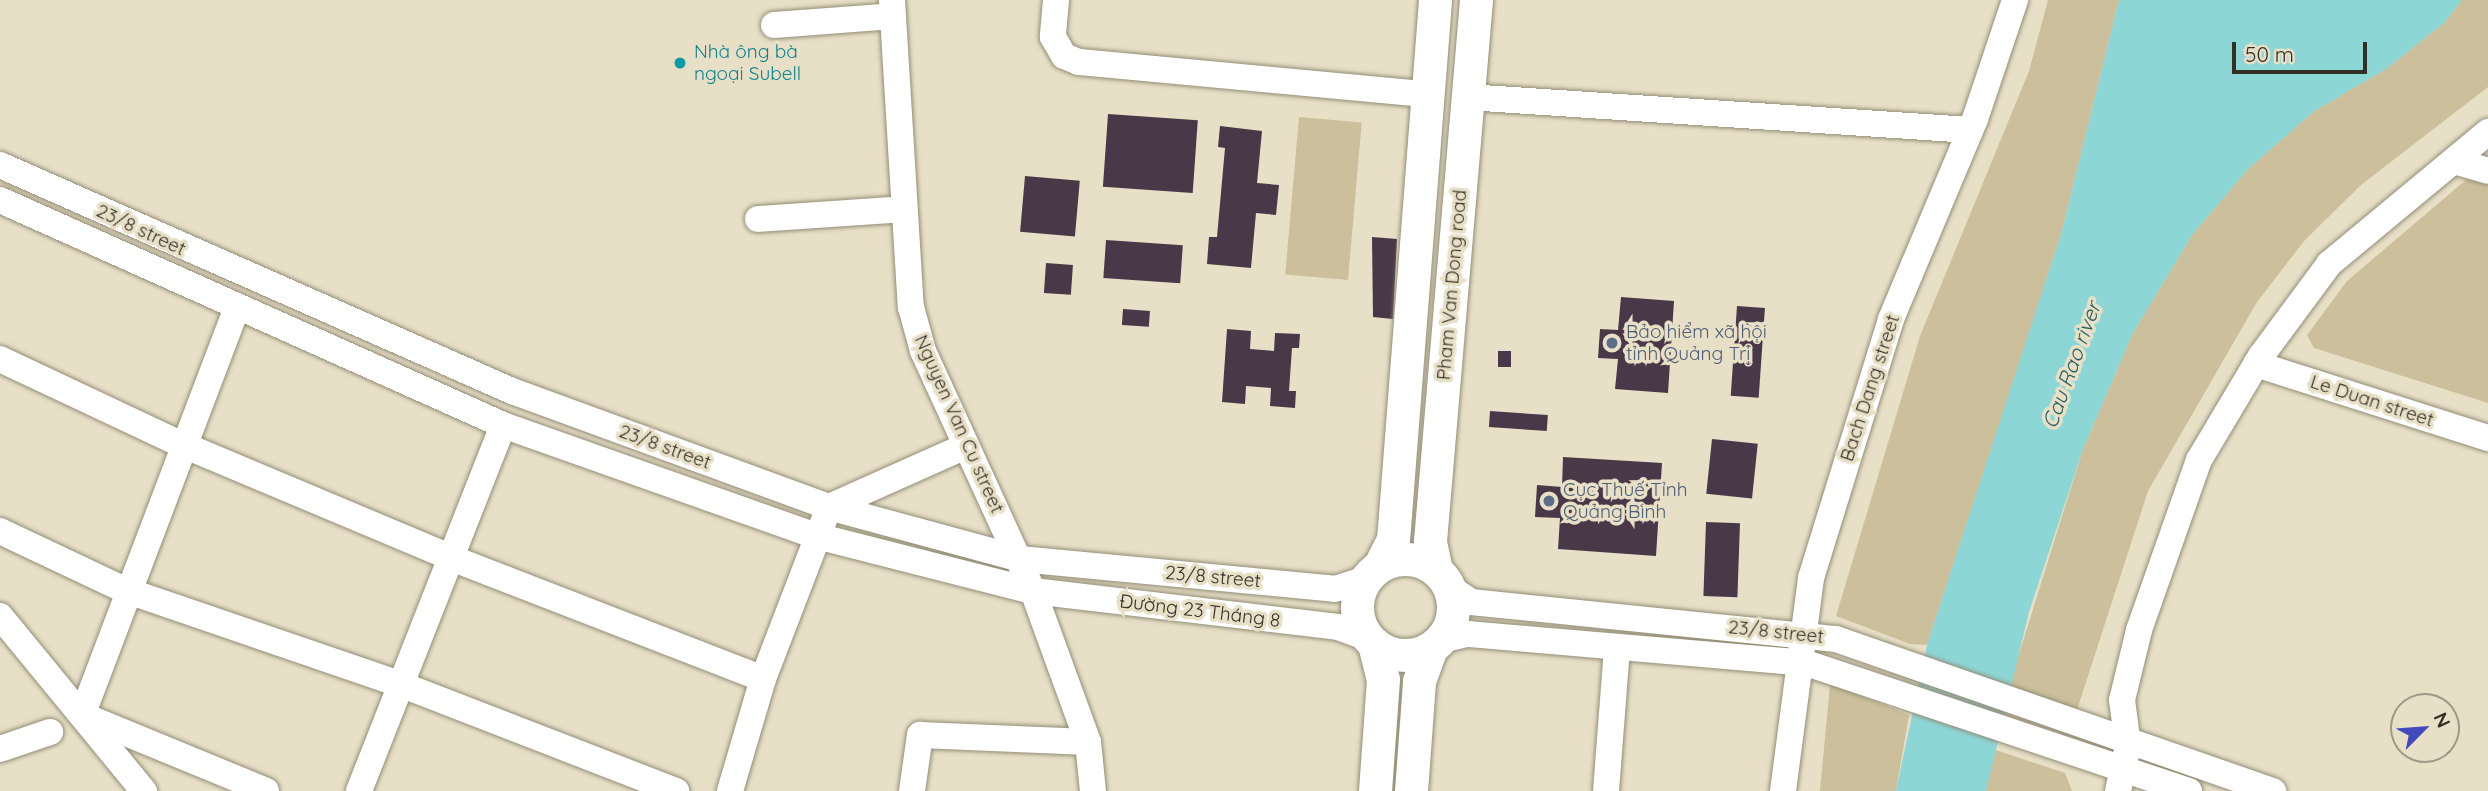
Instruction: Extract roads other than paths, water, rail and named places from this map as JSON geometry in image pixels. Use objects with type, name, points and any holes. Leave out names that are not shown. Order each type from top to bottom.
[{"type":"main road","name":"Pham Van Dong road","points":[[1373,572],[1393,540],[1435,0]]},
{"type":"main road","name":"Pham Van Dong road","points":[[1442,579],[1430,541],[1476,0]]},
{"type":"main road","points":[[1426,94],[1467,97]]},
{"type":"main road","points":[[1375,791],[1384,679],[1370,640],[1356,612],[1373,572],[1410,559],[1442,579],[1453,614],[1419,681],[1411,791]]},
{"type":"main road","points":[[1370,640],[1395,655],[1436,644]]},
{"type":"street","points":[[1056,0],[1053,37],[1064,56],[1079,62],[1426,94]]},
{"type":"street","name":"Bach Dang street","points":[[1783,791],[1796,662],[1811,578],[1891,319],[1970,130],[2015,0]]},
{"type":"street","points":[[774,25],[892,8]]},
{"type":"street","name":"Nguyen Van Cu street","points":[[892,8],[911,307],[966,446],[1033,591],[1088,742],[1093,791]]},
{"type":"street","points":[[1467,97],[1970,130]]},
{"type":"street","points":[[2122,769],[2122,700],[2151,581],[2199,460],[2256,364],[2329,264],[2488,132]]},
{"type":"street","points":[[2454,161],[2488,172]]},
{"type":"street","name":"23/8 street","points":[[0,165],[512,391],[829,507],[1020,559],[1335,589],[1373,572]]},
{"type":"street","name":"23/8 street","points":[[0,200],[236,310],[503,425],[813,535],[1033,591]]},
{"type":"street","points":[[758,219],[904,209]]},
{"type":"street","points":[[82,715],[125,590],[236,310]]},
{"type":"street","points":[[0,359],[181,444],[454,559],[763,679]]},
{"type":"street","name":"Le Duan street","points":[[2256,364],[2488,438]]},
{"type":"street","points":[[359,791],[405,686],[503,425]]},
{"type":"street","points":[[730,791],[763,679],[813,535],[829,507],[966,446]]},
{"type":"street","points":[[0,531],[125,590],[405,686],[676,791]]},
{"type":"street","name":"23/8 street","points":[[1442,579],[1471,602],[1800,634],[1896,659],[2029,723]]},
{"type":"street","name":"Đường 23 Tháng 8","points":[[1033,591],[1338,627],[1370,640]]},
{"type":"street","points":[[0,616],[144,791]]},
{"type":"street","name":"23/8 street","points":[[1436,644],[1455,634],[1796,662],[2029,723]]},
{"type":"street","points":[[1606,791],[1617,649]]},
{"type":"street","points":[[82,715],[266,791]]},
{"type":"street","points":[[2029,723],[2122,769],[2189,791]]},
{"type":"street","points":[[0,749],[50,733]]},
{"type":"street","points":[[912,791],[920,735],[1088,742]]},
{"type":"street","points":[[2122,769],[2273,791]]},
{"type":"water","name":"Cau Rao river","points":[[2119,0],[2462,0],[2444,23],[2386,69],[2313,112],[2248,169],[2192,235],[2133,333],[2083,449],[2029,612],[1986,791],[1896,791],[1927,645],[2062,231]]},
{"type":"place","name":"Nhà ông bà ngoại Subell","points":[[680,63]]},
{"type":"place","name":"Bảo hiểm xã hội tỉnh Quảng Trị","points":[[1612,343]]},
{"type":"place","name":"Cục Thuế Tỉnh Quảng Bình","points":[[1549,501]]}]
